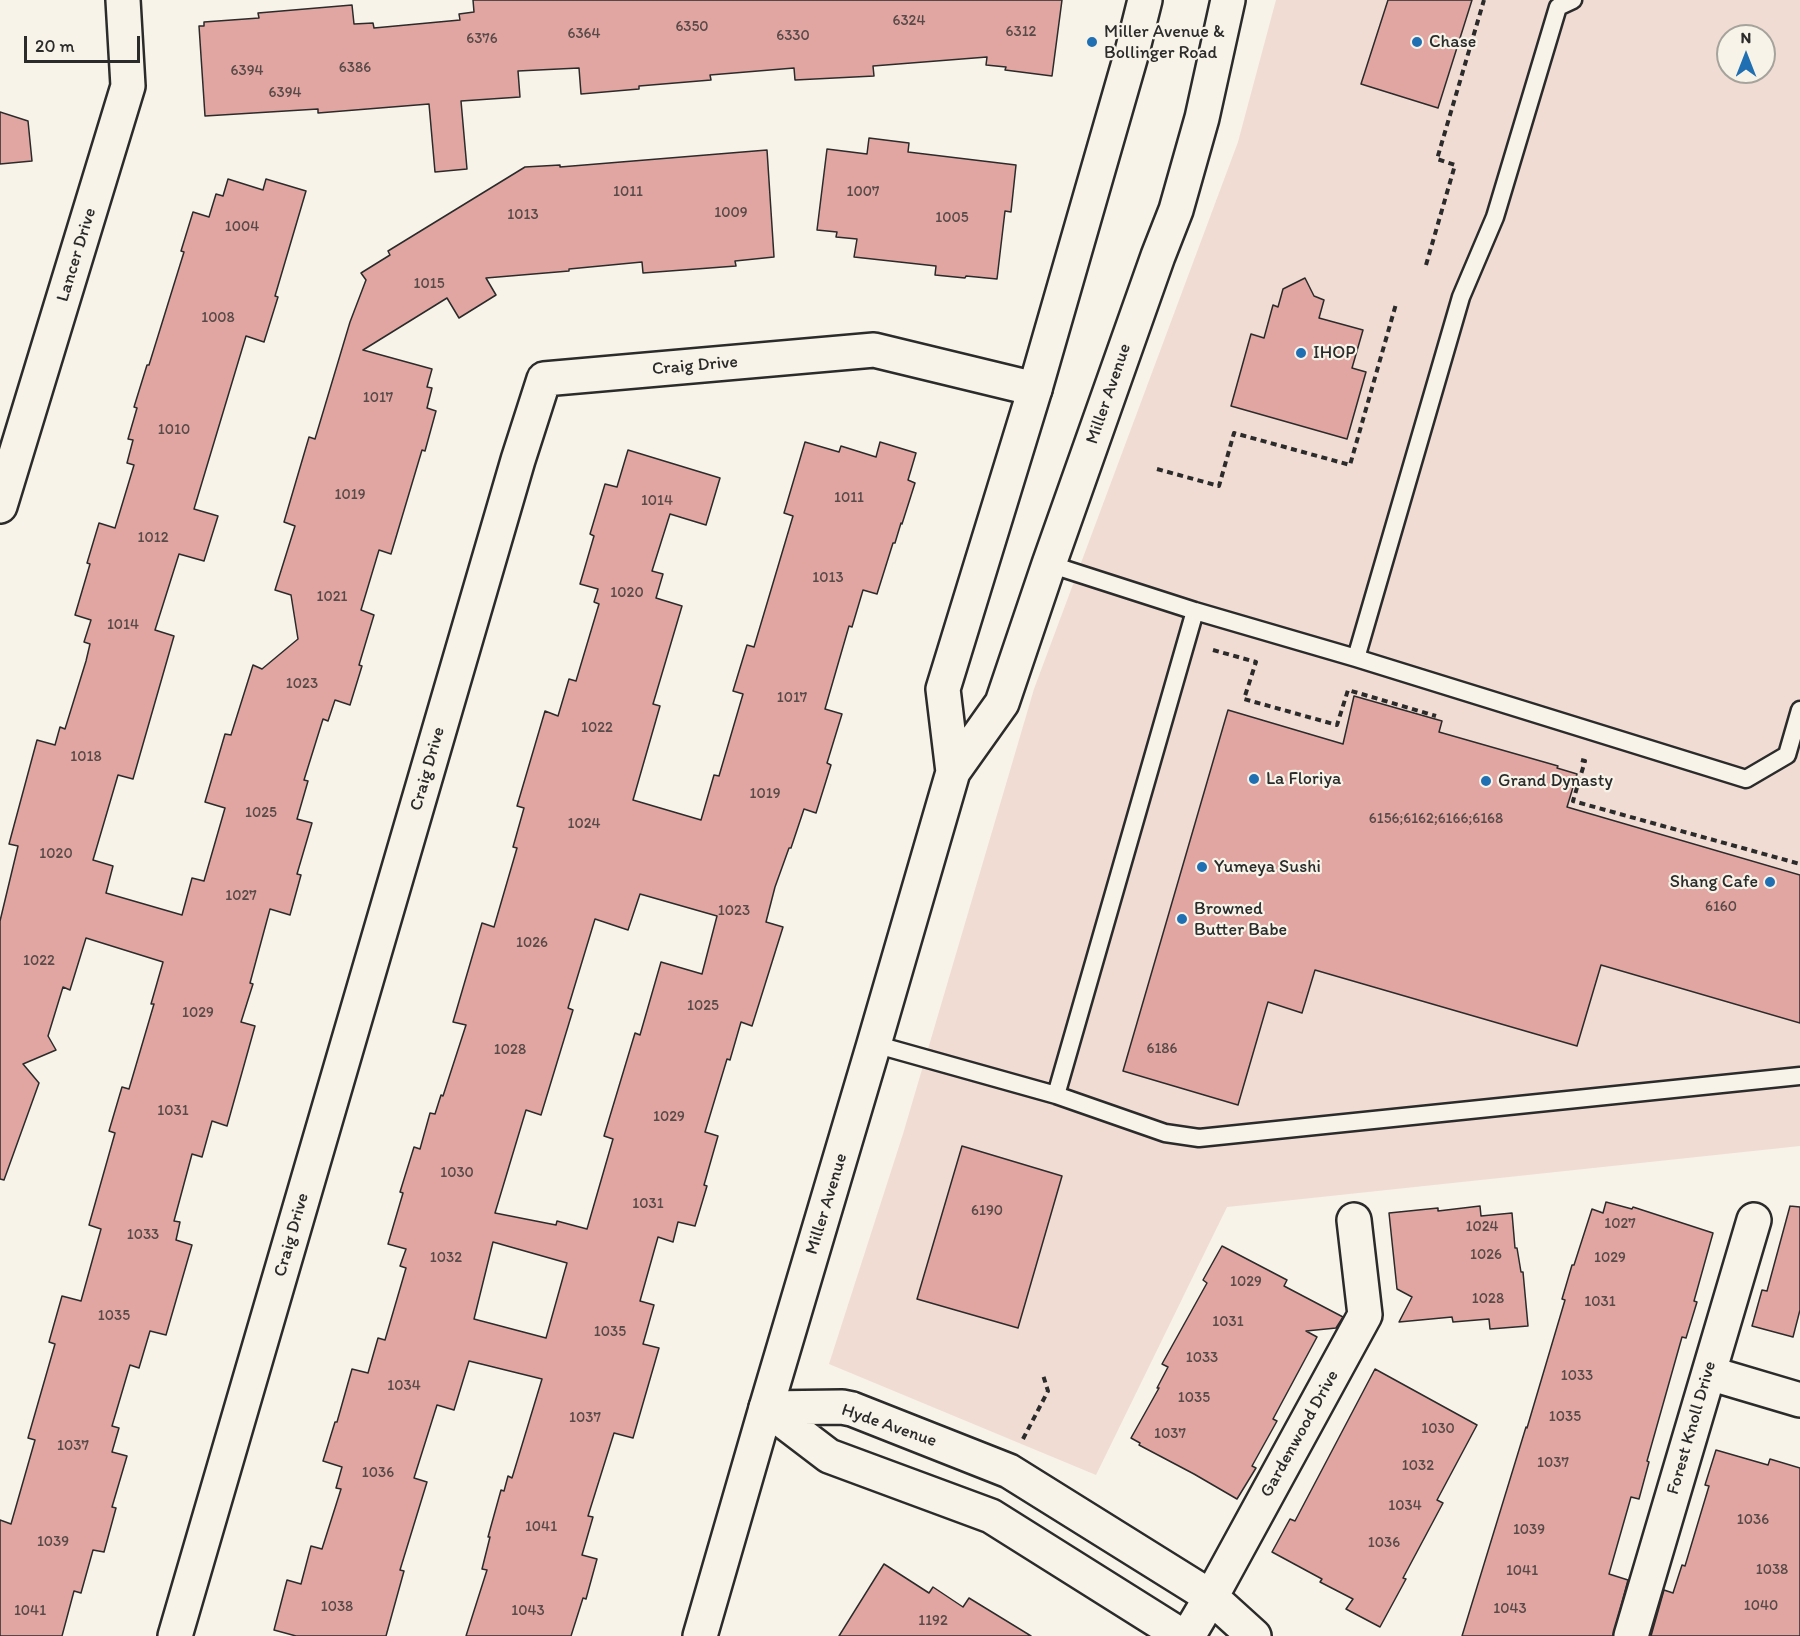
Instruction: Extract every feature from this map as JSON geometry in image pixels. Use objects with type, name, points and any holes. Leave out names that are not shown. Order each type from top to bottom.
[{"type":"street","name":"Lancer Drive","points":[[0,506],[6,468],[128,86],[123,0]]},
{"type":"street","name":"Miller Avenue","points":[[952,772],[943,689],[1035,389],[1132,52],[1144,0]]},
{"type":"street","points":[[1226,12],[1246,0]]},
{"type":"street","name":"Miller Avenue","points":[[700,1636],[952,772],[1002,704],[1049,564],[1176,210],[1202,118],[1226,12]]},
{"type":"street","name":"Craig Drive","points":[[175,1636],[511,483],[544,379],[874,350],[1035,389]]},
{"type":"street","name":"Gardenwood Drive","points":[[1188,1636],[1365,1315],[1354,1220]]},
{"type":"street","name":"Forest Knoll Drive","points":[[1631,1636],[1754,1220]]},
{"type":"street","points":[[1708,1373],[1800,1400]]},
{"type":"street","name":"Hyde Avenue","points":[[766,1408],[842,1407],[852,1409],[1008,1471],[1211,1597],[1254,1636]]},
{"type":"street","points":[[766,1408],[829,1456],[991,1516],[1182,1636]]},
{"type":"lane","points":[[1356,658],[1461,297],[1495,217],[1558,7],[1573,0]]},
{"type":"lane","points":[[1049,564],[1196,612],[1356,658],[1746,779],[1787,755],[1800,710]]},
{"type":"lane","points":[[1056,1095],[1196,612]]},
{"type":"lane","points":[[874,1044],[1056,1095],[1165,1133],[1198,1138],[1800,1076]]},
{"type":"path","points":[[1426,265],[1455,165],[1437,159],[1484,0]]},
{"type":"path","points":[[1157,469],[1219,486],[1234,433],[1350,465],[1396,304]]},
{"type":"path","points":[[1209,649],[1256,662],[1244,699],[1337,725],[1348,690],[1445,718]]},
{"type":"path","points":[[1574,757],[1585,761],[1573,801],[1800,864]]},
{"type":"path","points":[[1008,1471],[1048,1391],[1043,1375]]},
{"type":"shaded area","points":[[1276,0],[1800,0],[1800,1146],[1227,1207],[1096,1475],[829,1364],[903,1134],[1034,689],[1238,142]]},
{"type":"building","points":[[473,0],[1062,0],[1052,76],[1005,70],[1006,67],[986,65],[987,57],[873,66],[874,76],[795,80],[794,68],[710,75],[711,80],[581,94],[579,68],[518,71],[520,97],[461,101],[467,169],[435,172],[429,104],[318,113],[318,109],[205,116],[199,26],[204,26],[204,22],[259,18],[258,13],[352,5],[354,24],[373,23],[374,28],[460,20],[459,14],[474,12]]},
{"type":"building","name":"Chase","points":[[1388,0],[1472,0],[1438,108],[1361,84]]},
{"type":"building","points":[[0,112],[28,121],[32,161],[0,164]]},
{"type":"building","points":[[869,138],[909,143],[908,152],[1016,165],[1011,212],[1005,211],[997,279],[935,275],[936,266],[854,257],[857,239],[836,237],[837,232],[817,230],[827,149],[867,154]]},
{"type":"building","points":[[767,150],[774,257],[735,261],[736,266],[643,273],[642,262],[486,278],[496,295],[459,318],[447,298],[363,350],[432,369],[427,387],[432,388],[427,408],[436,411],[425,451],[422,450],[391,554],[379,550],[361,610],[374,615],[350,705],[335,700],[328,721],[323,719],[304,780],[308,781],[297,819],[312,823],[297,874],[301,875],[290,915],[270,909],[250,983],[253,984],[241,1022],[255,1026],[227,1126],[212,1121],[202,1157],[192,1154],[174,1221],[180,1222],[176,1240],[192,1245],[166,1335],[150,1331],[139,1368],[130,1365],[112,1426],[119,1428],[112,1452],[127,1456],[112,1507],[116,1508],[104,1552],[93,1550],[81,1593],[74,1591],[62,1636],[0,1636],[0,1520],[11,1524],[35,1440],[28,1438],[55,1344],[49,1342],[62,1296],[81,1301],[101,1229],[89,1225],[115,1133],[109,1131],[122,1087],[129,1089],[154,1004],[151,1004],[163,962],[86,938],[70,990],[63,987],[48,1036],[56,1050],[23,1064],[39,1083],[4,1180],[0,1179],[0,921],[18,846],[9,844],[37,740],[55,745],[60,727],[65,729],[86,661],[90,644],[84,642],[91,620],[75,615],[90,564],[87,563],[99,523],[115,528],[134,465],[127,463],[133,440],[128,439],[137,408],[134,407],[184,252],[181,251],[193,212],[209,217],[216,194],[223,196],[228,179],[263,190],[266,179],[306,191],[264,342],[246,336],[194,509],[218,516],[204,561],[179,554],[155,630],[174,636],[133,779],[118,775],[93,860],[113,866],[106,893],[182,915],[192,878],[204,881],[225,808],[205,802],[225,734],[231,735],[253,665],[262,669],[298,639],[291,595],[275,590],[295,526],[284,522],[309,437],[315,439],[350,322],[366,280],[361,273],[390,255],[388,251],[525,167],[560,165],[560,167]]},
{"type":"building","name":"IHOP","points":[[1305,278],[1314,296],[1324,300],[1319,318],[1363,330],[1352,368],[1366,372],[1347,439],[1231,406],[1251,334],[1264,338],[1273,305],[1278,307],[1283,289]]},
{"type":"building","points":[[805,442],[839,452],[841,446],[876,457],[880,442],[916,453],[908,480],[915,483],[902,524],[895,543],[893,543],[877,594],[863,590],[852,627],[849,626],[825,709],[842,714],[827,763],[831,765],[816,813],[804,809],[775,887],[766,922],[783,927],[752,1026],[741,1022],[705,1132],[718,1136],[695,1226],[678,1222],[673,1242],[658,1237],[640,1301],[654,1305],[643,1344],[659,1348],[633,1438],[614,1433],[588,1516],[593,1517],[582,1555],[597,1559],[586,1599],[583,1598],[571,1636],[466,1636],[487,1570],[482,1569],[501,1490],[504,1491],[508,1476],[512,1478],[542,1379],[469,1361],[454,1410],[437,1405],[414,1478],[427,1482],[400,1570],[404,1571],[386,1636],[296,1636],[274,1630],[287,1580],[301,1584],[311,1546],[322,1549],[341,1489],[336,1488],[342,1467],[323,1461],[352,1369],[368,1373],[378,1338],[385,1340],[406,1268],[400,1266],[406,1249],[388,1244],[403,1193],[400,1192],[414,1147],[420,1149],[430,1113],[435,1114],[441,1095],[443,1096],[466,1025],[453,1022],[482,923],[494,927],[517,848],[513,847],[524,808],[517,806],[545,711],[558,716],[569,679],[576,681],[599,604],[594,602],[598,589],[580,584],[594,536],[590,534],[605,484],[617,487],[628,450],[720,478],[706,525],[670,514],[652,571],[663,574],[656,598],[682,606],[653,704],[660,706],[633,800],[701,820],[714,775],[719,776],[743,694],[733,691],[747,645],[754,647],[793,516],[784,513]],"holes":[[[640,894],[717,916],[702,974],[661,962],[640,1035],[635,1033],[604,1136],[613,1139],[587,1229],[557,1221],[556,1225],[495,1213],[526,1110],[541,1115],[573,1010],[568,1008],[595,919],[628,930]],[[493,1242],[567,1263],[546,1338],[474,1319]]]},
{"type":"building","points":[[1354,696],[1442,721],[1439,732],[1558,766],[1557,768],[1577,774],[1567,807],[1800,875],[1800,1023],[1601,965],[1577,1046],[1315,970],[1302,1013],[1268,1002],[1238,1105],[1123,1071],[1228,710],[1343,744]]},
{"type":"building","points":[[962,1146],[1062,1176],[1018,1328],[917,1299]]},
{"type":"building","points":[[1606,1202],[1632,1209],[1633,1207],[1713,1233],[1694,1301],[1697,1302],[1686,1338],[1682,1337],[1647,1461],[1649,1462],[1639,1499],[1631,1497],[1609,1574],[1628,1580],[1613,1636],[1462,1636],[1565,1300],[1562,1299],[1572,1265],[1574,1265],[1592,1209],[1603,1213]]},
{"type":"building","points":[[1480,1206],[1481,1216],[1512,1213],[1515,1248],[1517,1248],[1521,1272],[1523,1272],[1528,1326],[1490,1329],[1489,1319],[1453,1322],[1452,1317],[1399,1322],[1412,1297],[1397,1289],[1389,1213]]},
{"type":"building","points":[[1790,1206],[1800,1207],[1800,1310],[1793,1337],[1752,1326],[1762,1290],[1767,1291]]},
{"type":"building","points":[[1222,1246],[1287,1280],[1284,1286],[1343,1317],[1336,1328],[1306,1331],[1317,1337],[1273,1419],[1277,1421],[1252,1466],[1256,1468],[1237,1499],[1139,1445],[1140,1443],[1131,1438],[1159,1388],[1157,1388],[1168,1367],[1162,1364],[1207,1283],[1203,1280]]},
{"type":"building","points":[[1375,1369],[1477,1425],[1437,1500],[1443,1503],[1380,1627],[1346,1609],[1353,1599],[1320,1582],[1322,1579],[1272,1552],[1290,1519],[1295,1521]]},
{"type":"building","points":[[1716,1450],[1768,1465],[1770,1459],[1800,1468],[1800,1636],[1651,1636],[1664,1590],[1673,1593],[1682,1565],[1685,1566],[1709,1486],[1705,1485]]},
{"type":"building","points":[[884,1564],[929,1593],[933,1587],[963,1607],[969,1598],[1031,1636],[839,1636]]},
{"type":"place","name":"Miller Avenue & Bollinger Road","points":[[1092,42]]},
{"type":"place","name":"Chase","points":[[1417,42]]},
{"type":"place","name":"IHOP","points":[[1301,353]]},
{"type":"place","name":"La Floriya","points":[[1254,779]]},
{"type":"place","name":"Grand Dynasty","points":[[1486,781]]},
{"type":"place","name":"Yumeya Sushi","points":[[1202,867]]},
{"type":"place","name":"Shang Cafe","points":[[1770,882]]},
{"type":"place","name":"Browned Butter Babe","points":[[1182,919]]}]
